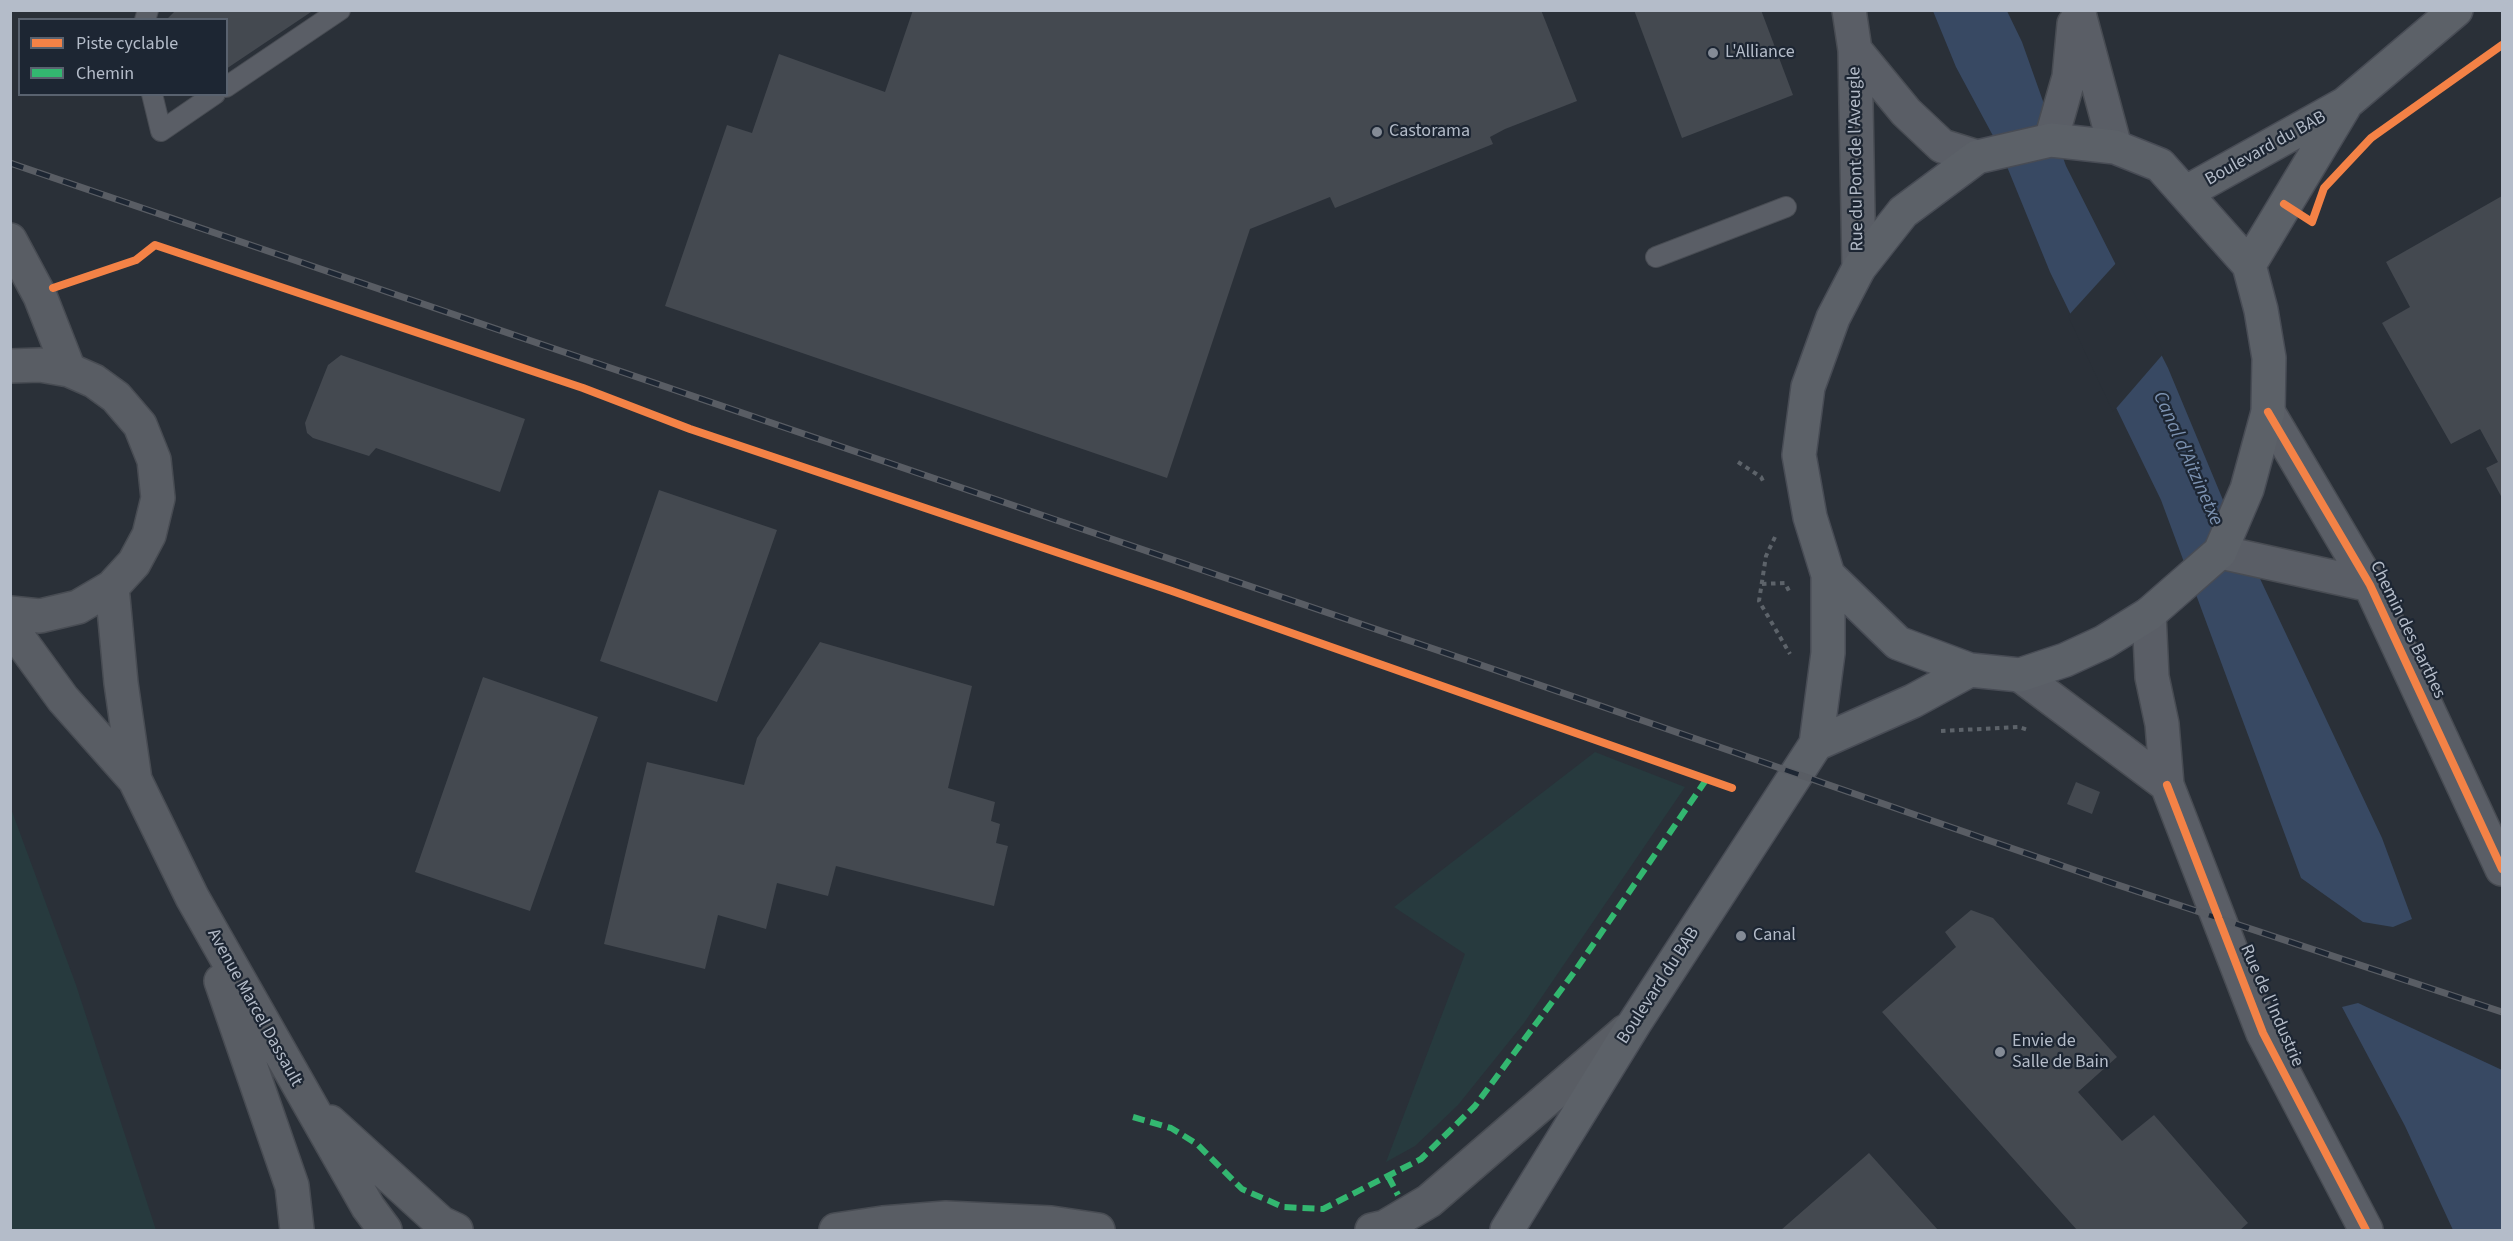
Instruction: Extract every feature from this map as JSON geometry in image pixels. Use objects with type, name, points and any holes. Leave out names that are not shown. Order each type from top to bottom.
[{"type":"main road","name":"Boulevard du BAB","points":[[2185,193],[2345,104],[2456,10]]},
{"type":"main road","name":"Boulevard du BAB","points":[[2249,265],[2345,104]]},
{"type":"main road","points":[[2051,140],[2115,147],[2160,165],[2249,265],[2261,310],[2269,358],[2268,412],[2247,489],[2220,552],[2149,614],[2104,642],[2064,660],[2020,675],[1970,670],[1898,643],[1828,575],[1810,517],[1799,454],[1808,387],[1833,318],[1859,268],[1903,212],[1977,157],[2051,140]]},
{"type":"main road","points":[[10,240],[40,296],[69,370]]},
{"type":"main road","points":[[10,366],[40,364],[69,370],[94,381],[116,396],[140,425],[154,460],[158,498],[150,535],[134,563],[112,587],[78,607],[40,616],[10,613]]},
{"type":"main road","name":"Boulevard du BAB","points":[[1507,1230],[1634,1024],[1816,744],[1828,653],[1828,575]]},
{"type":"main road","name":"Avenue Marcel Dassault","points":[[112,587],[121,683],[135,780]]},
{"type":"main road","name":"Avenue Marcel Dassault","points":[[10,626],[63,699],[135,780],[192,897],[306,1101],[368,1207],[385,1230]]},
{"type":"main road","points":[[1816,744],[1913,701],[1970,670]]},
{"type":"main road","points":[[192,897],[292,1186],[297,1230]]},
{"type":"main road","points":[[1372,1230],[1385,1227],[1429,1201],[1634,1024]]},
{"type":"main road","points":[[306,1101],[441,1223],[456,1230]]},
{"type":"main road","points":[[836,1230],[883,1222],[946,1218],[1051,1223],[1098,1230]]},
{"type":"street","name":"Rue du Pont de l'Aveugle","points":[[1849,10],[1855,50],[1859,268]]},
{"type":"street","points":[[2051,140],[2069,77],[2077,10]]},
{"type":"street","points":[[2077,10],[2115,147]]},
{"type":"street","name":"Rue du Pont de l'Aveugle","points":[[1855,50],[1906,112],[1942,146],[1977,157]]},
{"type":"street","name":"Chemin des Barthes","points":[[2268,412],[2370,585],[2502,869]]},
{"type":"street","name":"Chemin des Barthes","points":[[2220,552],[2370,585]]},
{"type":"street","name":"Rue de l'Industrie","points":[[2149,614],[2152,677],[2162,724],[2167,785],[2263,1033],[2366,1230]]},
{"type":"street","points":[[2020,675],[2167,785]]},
{"type":"lane","points":[[228,86],[340,10]]},
{"type":"lane","points":[[152,96],[161,131],[212,96]]},
{"type":"lane","points":[[1656,256],[1786,207]]},
{"type":"path","points":[[1738,462],[1761,477],[1765,488]]},
{"type":"path","points":[[1778,530],[1767,556],[1759,601],[1792,658]]},
{"type":"path","points":[[1937,732],[2019,727],[2038,734]]},
{"type":"green space","points":[[1595,752],[1685,787],[1524,1023],[1458,1105],[1415,1146],[1386,1162],[1465,954],[1394,907]]},
{"type":"green space","points":[[10,806],[76,985],[156,1230],[11,1230]]},
{"type":"water","name":"Canal d'Aitzinetxe","points":[[1933,11],[2007,11],[2022,42],[2066,166],[2168,368],[2223,500],[2382,838],[2412,919],[2393,927],[2363,922],[2301,878],[2161,500],[2050,272],[1999,147],[1956,67]]},
{"type":"water","points":[[2358,1003],[2502,1070],[2502,1230],[2453,1230],[2405,1126],[2342,1007]]},
{"type":"pier","points":[[2118,261],[2164,353],[2113,412],[2068,316]]},
{"type":"building","points":[[176,10],[314,10],[228,68],[228,18],[168,18]]},
{"type":"building","points":[[913,10],[1541,10],[1577,101],[1505,129],[1490,137],[1493,144],[1335,208],[1330,197],[1250,229],[1167,478],[665,306],[727,125],[752,133],[779,54],[885,92]]},
{"type":"building","name":"L'Alliance","points":[[1634,10],[1761,10],[1793,95],[1682,138]]},
{"type":"building","points":[[2502,196],[2502,498],[2486,468],[2498,462],[2480,429],[2451,444],[2382,323],[2410,307],[2386,262]]},
{"type":"building","points":[[341,355],[525,419],[500,492],[376,448],[369,456],[313,438],[307,433],[305,423],[328,365]]},
{"type":"building","points":[[659,490],[777,530],[717,702],[600,661]]},
{"type":"building","points":[[820,642],[972,686],[948,788],[995,802],[991,821],[1000,824],[996,843],[1008,846],[994,906],[836,866],[828,896],[777,883],[766,929],[718,915],[705,969],[604,944],[647,762],[744,785],[757,738]]},
{"type":"building","points":[[483,677],[598,717],[530,911],[415,872]]},
{"type":"building","points":[[2076,782],[2100,792],[2092,814],[2067,804]]},
{"type":"building","points":[[1971,910],[1993,918],[2117,1057],[2078,1092],[2122,1141],[2154,1115],[2248,1223],[2240,1230],[2077,1230],[1882,1012],[1956,947],[1945,932]]},
{"type":"building","points":[[1869,1153],[1938,1230],[1781,1230]]},
{"type":"railway","points":[[10,163],[1598,705],[2109,882],[2502,1012]]},
{"type":"marked path","points":[[1133,1117],[1171,1128],[1197,1144],[1242,1189],[1283,1207],[1323,1209],[1421,1159],[1475,1106],[1575,971],[1706,780]]},
{"type":"marked path","points":[[1388,1176],[1398,1195]]},
{"type":"cycle path","points":[[2284,204],[2312,222],[2324,188],[2371,138],[2502,45]]},
{"type":"cycle path","points":[[53,288],[136,260],[155,245],[583,388],[690,429],[1172,591],[1732,788]]},
{"type":"cycle path","points":[[2268,412],[2370,585],[2502,869]]},
{"type":"cycle path","points":[[2167,785],[2263,1033],[2366,1230]]},
{"type":"place","name":"L'Alliance","points":[[1713,53]]},
{"type":"place","name":"Castorama","points":[[1377,132]]},
{"type":"place","name":"Canal","points":[[1741,936]]},
{"type":"place","name":"Envie de Salle de Bain","points":[[2000,1052]]}]
